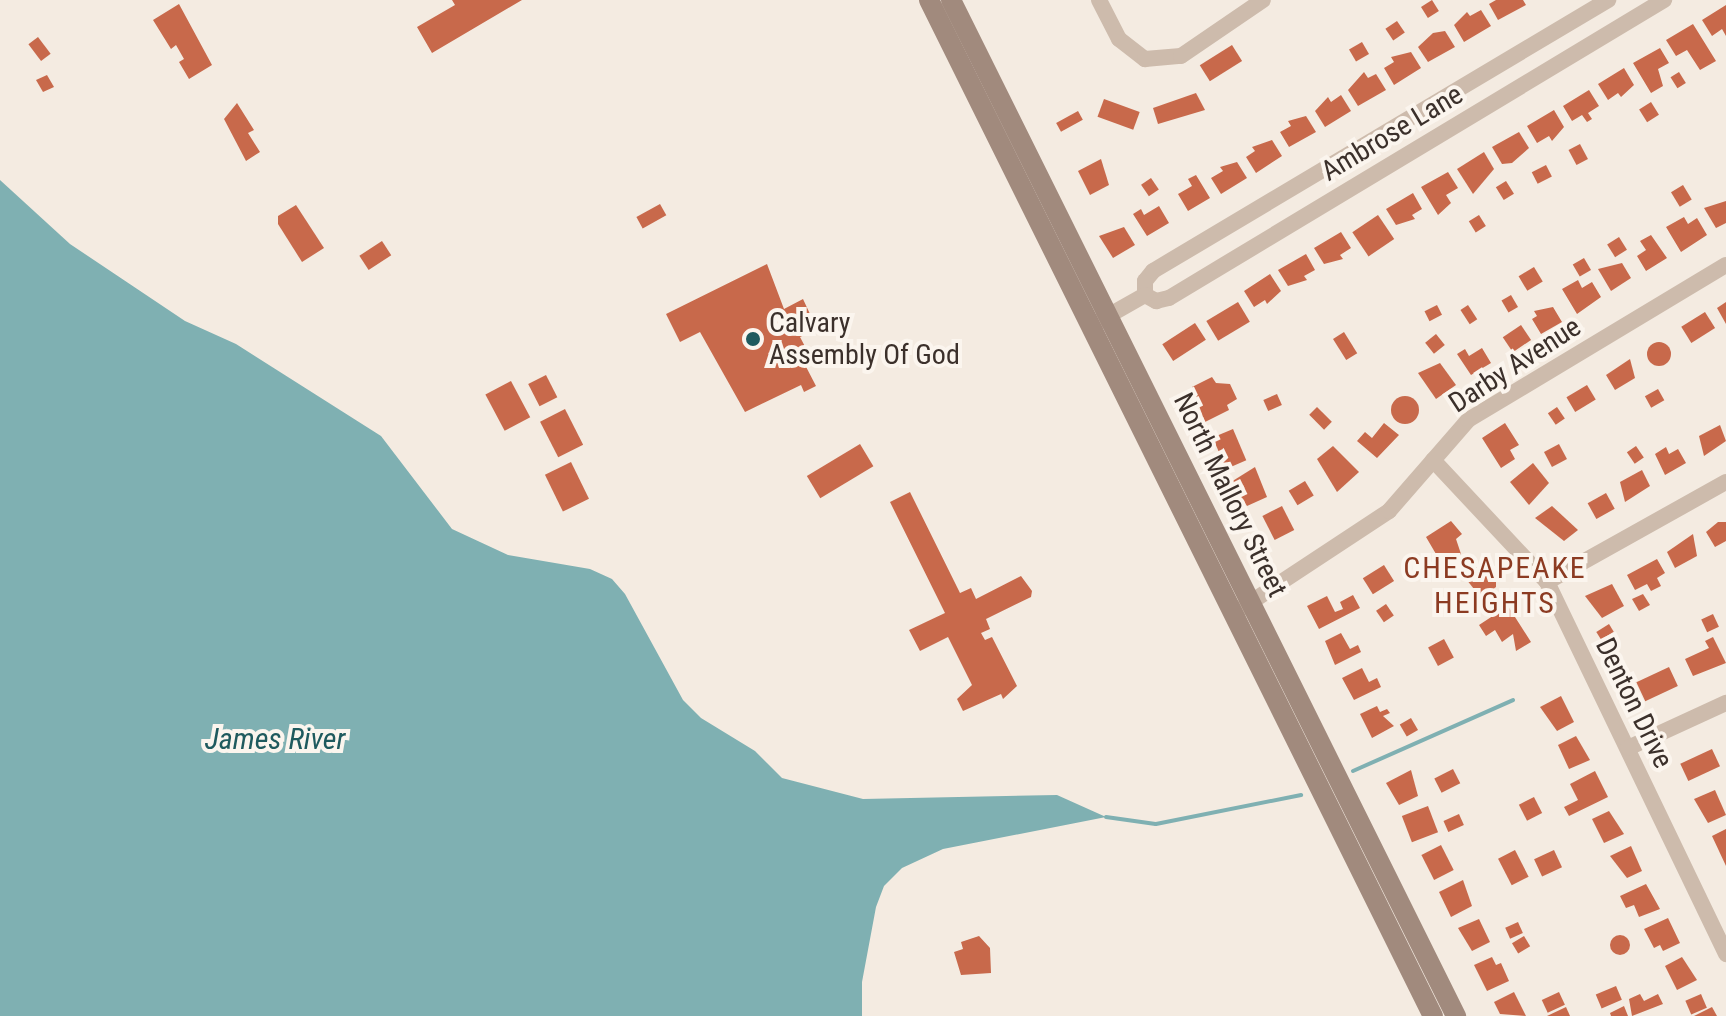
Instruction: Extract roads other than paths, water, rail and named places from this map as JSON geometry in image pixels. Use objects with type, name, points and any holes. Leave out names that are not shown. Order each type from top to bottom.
[{"type":"main road","name":"North Mallory Street","points":[[929,0],[1091,325],[1456,1016]]},
{"type":"main road","name":"North Mallory Street","points":[[951,0],[1110,315],[1433,1016]]},
{"type":"street","points":[[1099,0],[1119,39],[1145,59],[1181,56],[1263,0]]},
{"type":"street","name":"Ambrose Lane","points":[[1145,295],[1145,281],[1153,271],[1608,0]]},
{"type":"street","name":"Ambrose Lane","points":[[1145,295],[1156,301],[1169,298],[1664,0]]},
{"type":"street","name":"Darby Avenue","points":[[1242,607],[1389,511],[1468,420],[1726,265]]},
{"type":"street","name":"Ambrose Lane","points":[[1091,325],[1145,295]]},
{"type":"street","name":"Denton Drive","points":[[1433,460],[1547,582],[1726,954]]},
{"type":"street","points":[[1547,582],[1726,482]]},
{"type":"street","points":[[1628,748],[1726,703]]},
{"type":"water","name":"James River","points":[[0,180],[70,244],[185,321],[236,344],[381,436],[452,529],[508,555],[590,569],[612,579],[625,594],[683,700],[701,718],[755,751],[782,778],[863,799],[1057,795],[1106,817],[943,849],[902,868],[884,886],[876,907],[862,982],[862,1016],[0,1016]]},
{"type":"waterway","points":[[1353,771],[1513,700]]},
{"type":"waterway","points":[[1106,817],[1156,824],[1301,795]]},
{"type":"place","name":"Calvary Assembly Of God","points":[[753,339]]},
{"type":"district","name":"CHESAPEAKE HEIGHTS","points":[[1495,585]]}]
